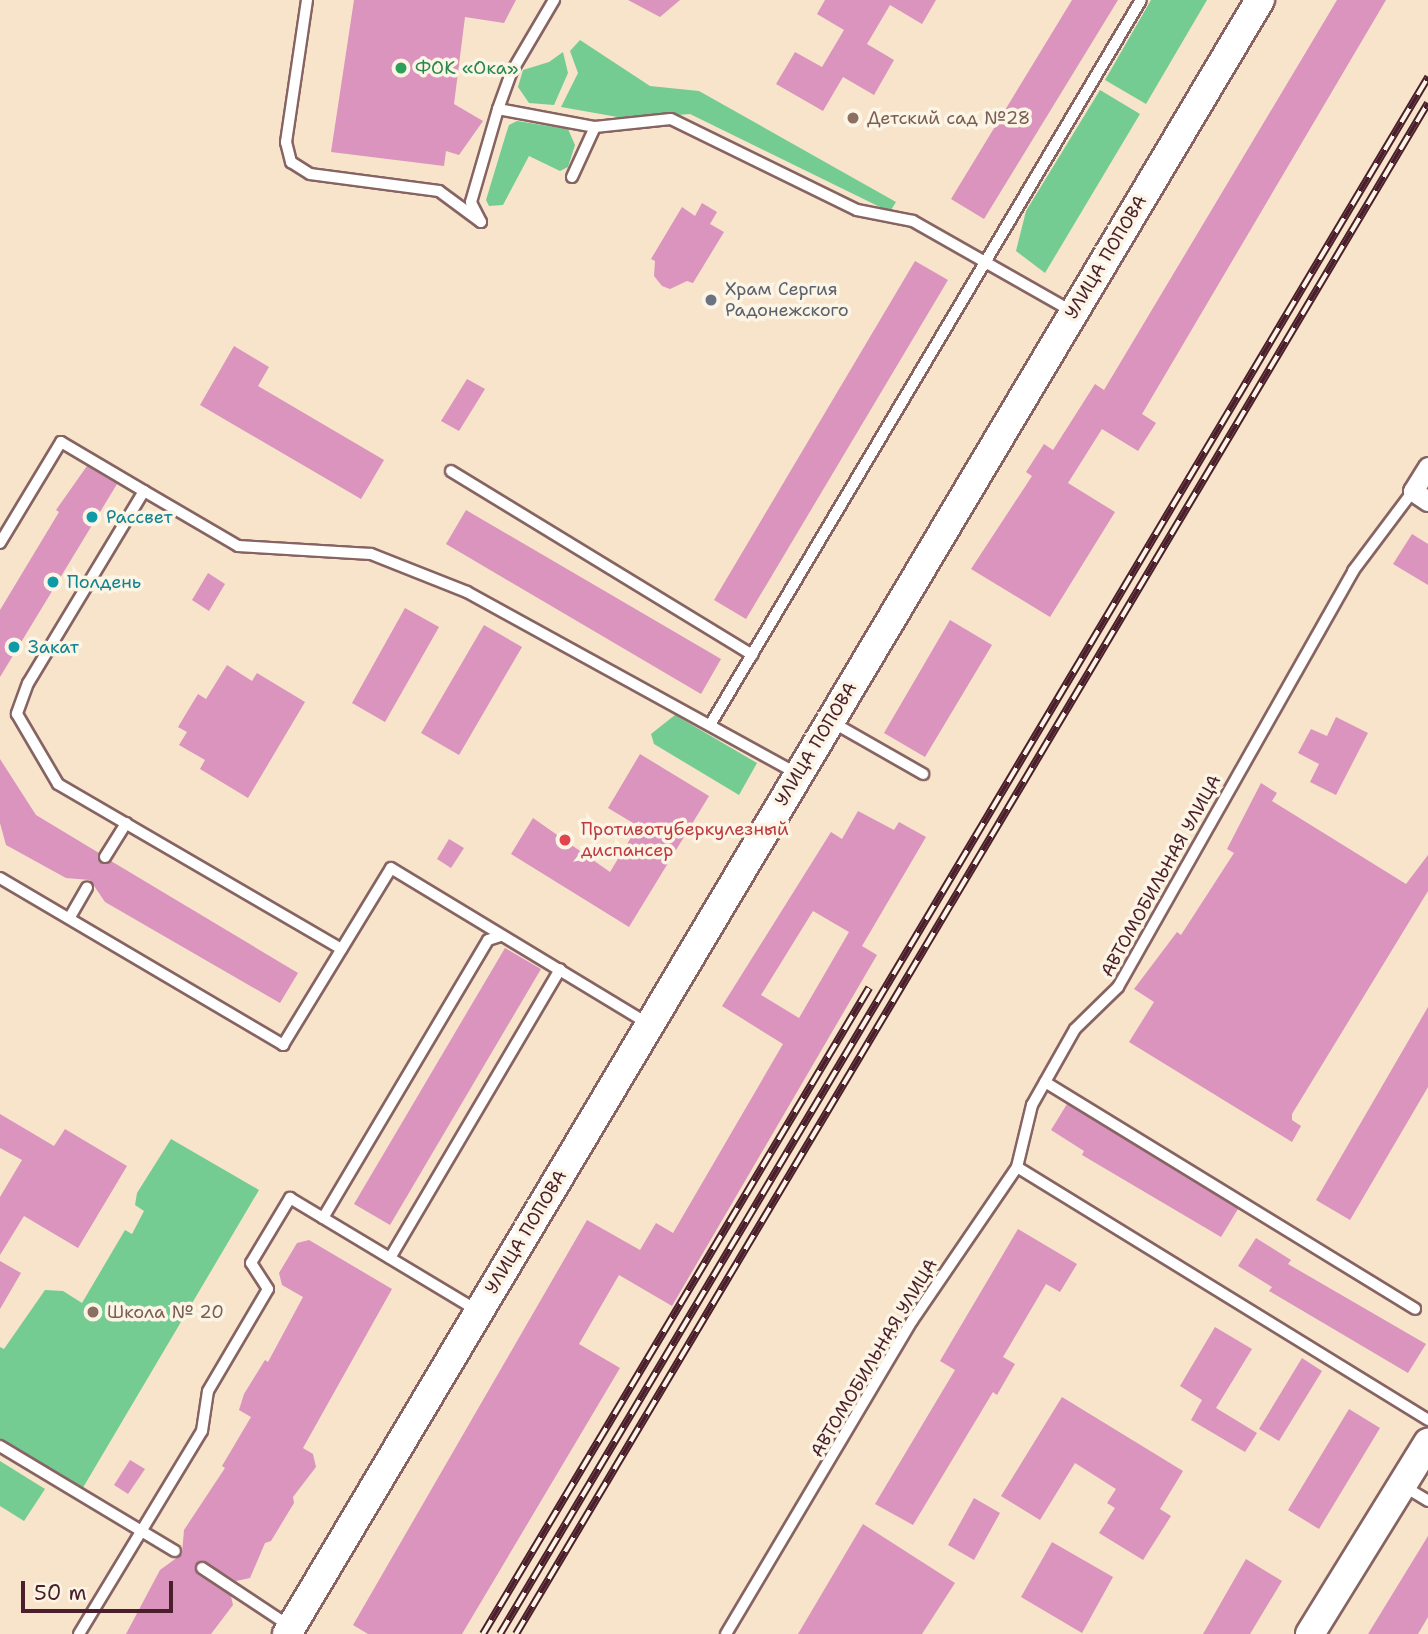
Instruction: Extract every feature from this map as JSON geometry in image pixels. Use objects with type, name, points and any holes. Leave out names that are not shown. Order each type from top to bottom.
[{"type":"street","name":"УЛИЦА ПОПОВА","points":[[289,1630],[1260,0]]},
{"type":"street","points":[[1420,496],[1428,467]]},
{"type":"street","points":[[1310,1634],[1428,1443]]},
{"type":"lane","points":[[307,0],[286,142],[291,162],[310,174],[439,191],[481,222],[471,202],[498,109],[511,73],[554,0]]},
{"type":"lane","points":[[710,725],[1141,0]]},
{"type":"lane","points":[[498,109],[595,127],[671,119],[857,210],[913,221],[1073,313]]},
{"type":"lane","points":[[572,177],[595,127]]},
{"type":"lane","points":[[0,543],[61,442],[238,546],[371,554],[467,592],[798,774]]},
{"type":"lane","points":[[451,471],[752,655]]},
{"type":"lane","points":[[144,491],[29,683],[17,715],[58,784],[342,949]]},
{"type":"lane","name":"АВТОМОБИЛЬНАЯ УЛИЦА","points":[[726,1634],[912,1321],[1017,1167],[1032,1105],[1074,1029],[1118,987],[1353,571],[1420,496]]},
{"type":"lane","points":[[830,721],[923,774]]},
{"type":"lane","points":[[105,857],[125,823]]},
{"type":"lane","points":[[0,878],[283,1045],[391,868],[649,1025]]},
{"type":"lane","points":[[70,917],[87,887]]},
{"type":"lane","points":[[323,1218],[488,940],[500,936]]},
{"type":"lane","points":[[390,1258],[560,969]]},
{"type":"lane","points":[[1045,1082],[1415,1309]]},
{"type":"lane","points":[[1017,1167],[1428,1420]]},
{"type":"lane","points":[[79,1634],[202,1431],[208,1391],[268,1289],[251,1263],[290,1198],[479,1311]]},
{"type":"lane","points":[[0,1446],[175,1551]]},
{"type":"lane","points":[[1402,1485],[1428,1501]]},
{"type":"lane","points":[[202,1568],[289,1630]]},
{"type":"green space","points":[[1151,0],[1207,0],[1146,104],[1105,80]]},
{"type":"green space","points":[[580,40],[650,86],[699,91],[896,202],[891,210],[884,209],[690,114],[629,119],[561,107],[578,73],[570,51]]},
{"type":"green space","points":[[563,52],[568,73],[554,105],[529,103],[518,87],[523,70],[549,62]]},
{"type":"green space","points":[[1100,90],[1140,114],[1045,273],[1016,251],[1026,211]]},
{"type":"green space","points":[[517,121],[568,129],[575,145],[568,167],[560,171],[529,156],[503,205],[489,206],[486,200],[506,134],[509,125]]},
{"type":"green space","points":[[675,715],[757,763],[739,795],[654,744],[651,734]]},
{"type":"green space","points":[[171,1139],[259,1190],[81,1491],[0,1441],[0,1347],[4,1349],[45,1290],[63,1291],[82,1303],[125,1230],[132,1234],[144,1211],[135,1205],[137,1193]]},
{"type":"green space","points":[[0,1461],[45,1489],[24,1521],[0,1506]]},
{"type":"building","name":"ФОК «Ока»","points":[[354,0],[516,0],[504,23],[465,17],[454,104],[483,121],[459,155],[446,151],[444,166],[331,152]]},
{"type":"building","points":[[628,0],[680,0],[660,17]]},
{"type":"building","points":[[825,0],[936,0],[922,24],[890,5],[867,44],[894,60],[874,95],[843,77],[823,111],[776,84],[795,52],[822,67],[844,30],[817,14]]},
{"type":"building","points":[[1072,0],[1118,0],[984,219],[951,199]]},
{"type":"building","points":[[1337,0],[1386,0],[1142,414],[1156,423],[1138,451],[1102,429],[1068,483],[1115,512],[1050,617],[971,569],[1032,476],[1026,472],[1044,444],[1053,450],[1095,384],[1104,390]]},
{"type":"building","name":"Храм Сергия Радонежского","points":[[702,203],[717,212],[710,224],[724,232],[693,283],[687,281],[670,289],[662,286],[654,276],[655,261],[651,259],[682,207],[695,216]]},
{"type":"building","points":[[915,261],[948,280],[746,619],[714,600]]},
{"type":"building","points":[[234,346],[269,367],[258,386],[384,460],[361,499],[200,405]]},
{"type":"building","points":[[467,379],[485,389],[459,431],[441,421]]},
{"type":"building","points":[[87,466],[117,484],[0,677],[0,610],[59,512],[56,510]]},
{"type":"building","points":[[466,510],[721,659],[701,694],[446,544]]},
{"type":"building","points":[[1412,534],[1428,544],[1428,585],[1393,564]]},
{"type":"building","points":[[208,573],[225,584],[209,611],[192,600]]},
{"type":"building","points":[[405,608],[439,627],[385,722],[352,703]]},
{"type":"building","points":[[950,620],[992,645],[925,757],[884,733]]},
{"type":"building","points":[[484,625],[522,647],[459,755],[421,733]]},
{"type":"building","points":[[227,665],[252,681],[257,673],[305,702],[248,798],[200,769],[205,760],[179,745],[187,732],[178,727],[198,694],[206,699]]},
{"type":"building","points":[[1336,717],[1368,733],[1336,795],[1310,782],[1319,764],[1298,753],[1311,729],[1327,736]]},
{"type":"building","points":[[640,754],[709,796],[629,927],[511,854],[533,818],[610,872],[638,826],[608,808]]},
{"type":"building","points":[[0,759],[36,815],[99,853],[101,863],[111,861],[298,973],[280,1003],[105,902],[90,880],[66,878],[6,845],[0,823]]},
{"type":"building","points":[[1261,783],[1277,793],[1272,801],[1406,884],[1428,855],[1428,891],[1292,1114],[1292,1120],[1301,1126],[1292,1142],[1129,1042],[1154,1002],[1134,989],[1177,932],[1181,935],[1234,853],[1227,849]]},
{"type":"building","points":[[858,811],[894,830],[899,822],[926,837],[862,946],[877,955],[672,1306],[619,1275],[579,1344],[620,1368],[462,1634],[368,1634],[353,1625],[587,1220],[640,1250],[656,1223],[673,1233],[783,1044],[722,1006],[831,832],[842,839]],"holes":[[[813,911],[849,932],[799,1018],[761,995]]]},
{"type":"building","points":[[449,839],[464,848],[451,868],[437,859]]},
{"type":"building","points":[[505,948],[541,969],[390,1225],[354,1204]]},
{"type":"building","points":[[1428,1007],[1428,1087],[1350,1220],[1316,1200]]},
{"type":"building","points":[[1067,1104],[1238,1209],[1221,1237],[1082,1155],[1084,1151],[1051,1130]]},
{"type":"building","points":[[0,1114],[54,1146],[65,1129],[127,1166],[78,1248],[24,1216],[0,1255],[0,1197],[22,1160],[0,1148]]},
{"type":"building","points":[[1018,1229],[1077,1264],[1060,1292],[1046,1284],[1003,1357],[1015,1364],[997,1395],[993,1392],[913,1525],[875,1504],[955,1370],[940,1361]]},
{"type":"building","points":[[1256,1238],[1291,1260],[1288,1264],[1426,1344],[1408,1373],[1269,1291],[1272,1287],[1238,1266]]},
{"type":"building","points":[[309,1240],[392,1289],[303,1448],[313,1454],[316,1467],[293,1497],[294,1503],[271,1541],[265,1543],[250,1578],[236,1581],[205,1562],[195,1564],[197,1574],[231,1596],[233,1605],[211,1634],[126,1634],[160,1570],[182,1554],[184,1530],[225,1468],[222,1466],[251,1417],[239,1410],[244,1394],[265,1360],[268,1362],[303,1297],[282,1285],[279,1273],[297,1243]]},
{"type":"building","points":[[0,1261],[21,1273],[0,1309]]},
{"type":"building","points":[[1215,1327],[1252,1349],[1216,1408],[1257,1433],[1245,1452],[1191,1420],[1202,1400],[1180,1386]]},
{"type":"building","points":[[1302,1358],[1322,1371],[1279,1441],[1259,1429]]},
{"type":"building","points":[[1062,1397],[1183,1471],[1160,1509],[1171,1516],[1143,1560],[1099,1533],[1115,1508],[1107,1503],[1116,1489],[1075,1463],[1040,1520],[1001,1496]]},
{"type":"building","points":[[1349,1409],[1380,1428],[1319,1529],[1288,1510]]},
{"type":"building","points":[[130,1460],[145,1469],[128,1494],[114,1485]]},
{"type":"building","points":[[974,1498],[1000,1513],[974,1560],[948,1545]]},
{"type":"building","points":[[863,1524],[955,1583],[922,1634],[798,1634]]},
{"type":"building","points":[[1428,1536],[1428,1617],[1418,1634],[1368,1634]]},
{"type":"building","points":[[1052,1542],[1113,1577],[1082,1633],[1021,1597]]},
{"type":"building","points":[[1246,1559],[1282,1581],[1250,1634],[1203,1634]]},
{"type":"railway","points":[[500,1634],[1428,77]]},
{"type":"railway","points":[[516,1634],[1428,103]]},
{"type":"railway","points":[[483,1634],[869,988]]},
{"type":"place","name":"ФОК «Ока»","points":[[401,68]]},
{"type":"place","name":"Детский сад №28","points":[[853,118]]},
{"type":"place","name":"Храм Сергия Радонежского","points":[[711,300]]},
{"type":"place","name":"Рассвет","points":[[92,517]]},
{"type":"place","name":"Полдень","points":[[53,582]]},
{"type":"place","name":"Закат","points":[[14,647]]},
{"type":"place","name":"Противотуберкулезный диспансер","points":[[565,840]]},
{"type":"place","name":"Школа № 20","points":[[93,1312]]}]
